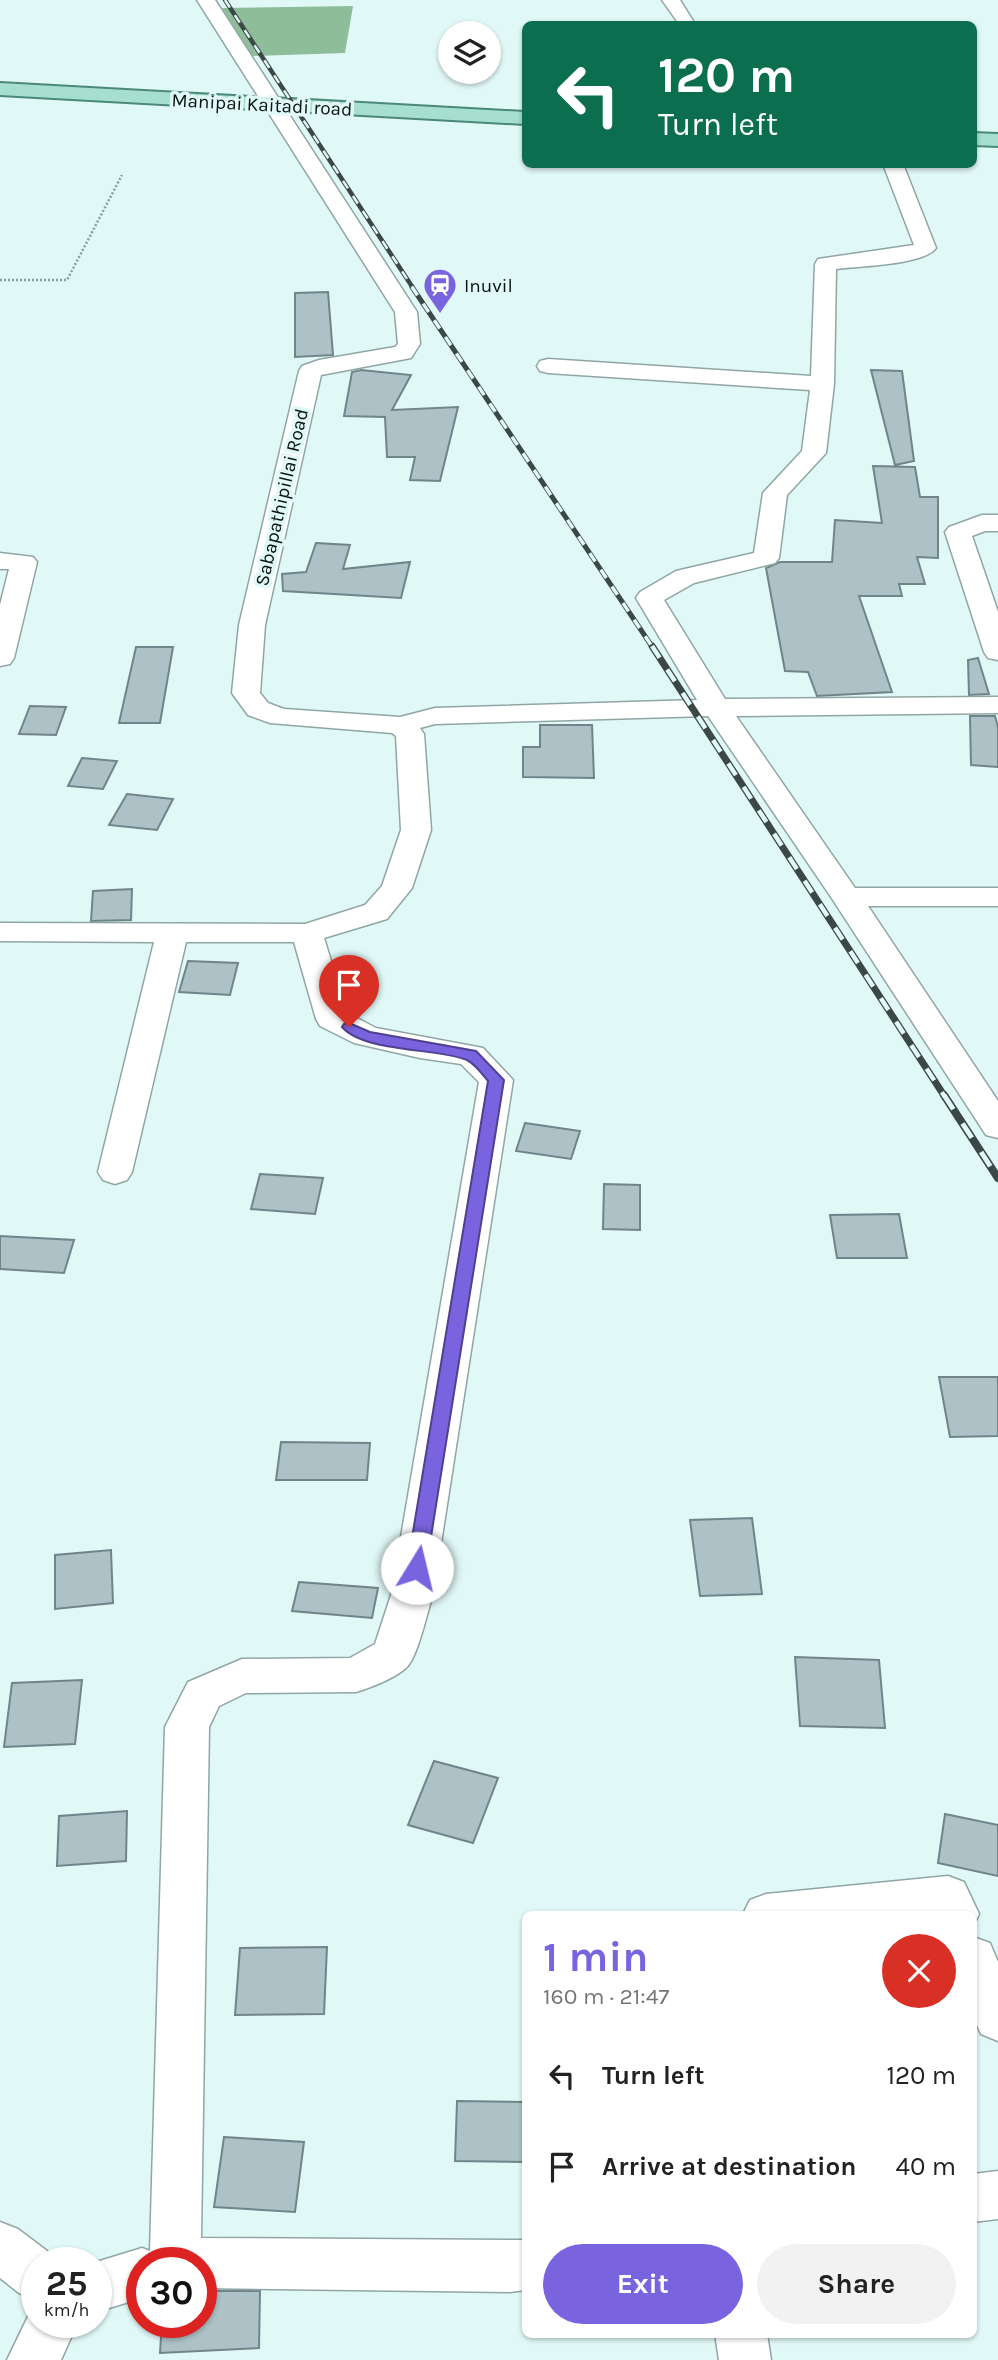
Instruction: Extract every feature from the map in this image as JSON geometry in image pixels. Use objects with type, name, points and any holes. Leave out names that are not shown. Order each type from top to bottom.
[{"type":"main road","name":"Manipai Kaitadi road","points":[[0,89],[522,118]]},
{"type":"main road","points":[[977,139],[998,140]]},
{"type":"street","name":"Sabapathipillai Road","points":[[206,0],[406,312],[409,344],[403,353],[318,367],[310,371],[252,625],[246,693],[258,709],[280,716],[400,726]]},
{"type":"street","points":[[671,0],[685,21]]},
{"type":"street","points":[[895,168],[926,248],[909,254],[826,264],[822,384],[814,453],[775,493],[766,558],[685,577],[649,598],[716,708],[846,897],[998,1127]]},
{"type":"street","points":[[548,366],[822,384]]},
{"type":"street","points":[[998,523],[982,523],[958,532],[998,652]]},
{"type":"street","points":[[0,561],[24,562],[0,657]]},
{"type":"street","points":[[400,726],[435,716],[716,708],[998,705]]},
{"type":"street","points":[[0,932],[307,933],[376,912],[397,887],[416,830],[410,734],[400,726]]},
{"type":"street","points":[[846,897],[998,897]]},
{"type":"street","points":[[115,1172],[172,933]]},
{"type":"street","points":[[174,2247],[187,1727],[203,1694],[242,1676],[356,1675],[392,1656],[412,1595],[496,1080],[471,1055],[420,1048],[366,1035],[332,1019],[307,933]]},
{"type":"street","points":[[796,1911],[948,1896],[955,1911]]},
{"type":"street","points":[[977,1968],[998,2019]]},
{"type":"street","points":[[977,2198],[998,2195]]},
{"type":"street","points":[[0,2247],[21,2263]]},
{"type":"street","points":[[217,2263],[510,2267],[522,2265]]},
{"type":"street","points":[[33,2360],[44,2338]]},
{"type":"street","points":[[742,2338],[745,2360]]},
{"type":"path","points":[[0,280],[67,279],[122,175]]},
{"type":"green space","points":[[353,6],[345,53],[252,56],[222,8]]},
{"type":"building","points":[[328,292],[333,355],[295,357],[295,293]]},
{"type":"building","points":[[361,370],[411,375],[392,410],[458,407],[440,481],[410,480],[415,457],[387,457],[385,417],[344,416],[352,372]]},
{"type":"building","points":[[871,370],[902,371],[914,461],[895,465]]},
{"type":"building","points":[[873,466],[915,467],[920,497],[938,497],[938,558],[917,557],[925,584],[899,584],[902,596],[859,596],[892,692],[817,696],[808,672],[785,671],[766,568],[780,562],[832,562],[835,520],[882,523]]},
{"type":"building","points":[[316,543],[350,545],[343,569],[410,562],[401,598],[283,591],[282,574],[306,572]]},
{"type":"building","points":[[136,647],[173,647],[160,723],[119,723]]},
{"type":"building","points":[[978,658],[989,694],[969,695],[968,660]]},
{"type":"building","points":[[30,706],[66,707],[56,735],[19,734]]},
{"type":"building","points":[[970,716],[995,716],[998,727],[998,767],[971,765]]},
{"type":"building","points":[[540,725],[592,725],[594,778],[523,777],[523,747],[540,747]]},
{"type":"building","points":[[82,758],[117,761],[103,789],[68,786]]},
{"type":"building","points":[[127,794],[173,799],[157,830],[109,825]]},
{"type":"building","points":[[132,889],[131,920],[91,921],[93,891]]},
{"type":"building","points":[[188,961],[238,963],[230,995],[179,992]]},
{"type":"building","points":[[525,1123],[580,1131],[571,1159],[516,1151]]},
{"type":"building","points":[[260,1174],[323,1178],[315,1214],[251,1209]]},
{"type":"building","points":[[604,1184],[640,1185],[640,1230],[603,1229]]},
{"type":"building","points":[[899,1214],[907,1258],[837,1258],[830,1215]]},
{"type":"building","points":[[0,1236],[74,1240],[64,1273],[0,1269]]},
{"type":"building","points":[[939,1377],[998,1377],[998,1436],[950,1437]]},
{"type":"building","points":[[281,1442],[370,1443],[367,1480],[276,1480]]},
{"type":"building","points":[[752,1518],[762,1594],[700,1596],[690,1520]]},
{"type":"building","points":[[111,1550],[113,1603],[55,1609],[55,1555]]},
{"type":"building","points":[[299,1582],[378,1588],[372,1618],[292,1611]]},
{"type":"building","points":[[795,1657],[879,1660],[885,1728],[800,1726]]},
{"type":"building","points":[[82,1680],[75,1744],[4,1747],[12,1683]]},
{"type":"building","points":[[434,1761],[498,1778],[473,1843],[408,1825]]},
{"type":"building","points":[[127,1811],[126,1861],[57,1866],[59,1816]]},
{"type":"building","points":[[945,1814],[998,1825],[998,1876],[938,1863]]},
{"type":"building","points":[[327,1947],[324,2014],[235,2015],[240,1948]]},
{"type":"building","points":[[457,2101],[522,2102],[522,2162],[455,2161]]},
{"type":"building","points":[[224,2137],[304,2142],[295,2212],[214,2207]]},
{"type":"building","points":[[217,2291],[260,2291],[259,2348],[160,2353],[161,2338],[217,2338]]},
{"type":"railway","points":[[225,0],[413,288]]},
{"type":"railway","points":[[412,287],[653,648]]},
{"type":"railway","points":[[652,646],[945,1097]]},
{"type":"railway","points":[[944,1095],[998,1178]]},
{"type":"place","name":"Inuvil","points":[[440,315]]},
{"type":"route","points":[[349,1027],[366,1035],[420,1048],[471,1055],[496,1080],[417,1568]]}]
